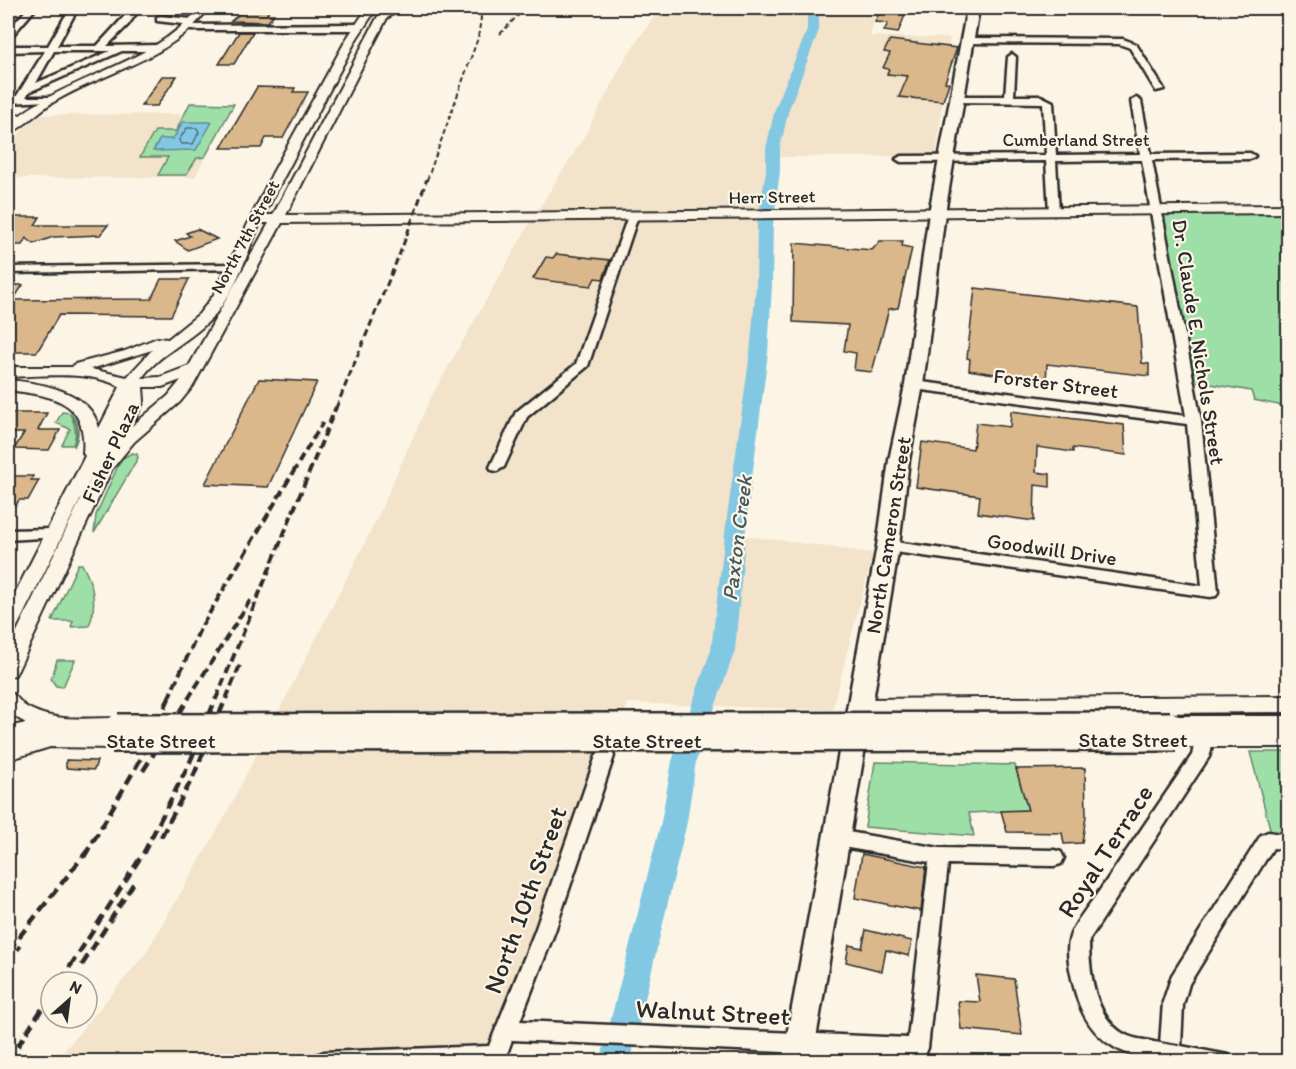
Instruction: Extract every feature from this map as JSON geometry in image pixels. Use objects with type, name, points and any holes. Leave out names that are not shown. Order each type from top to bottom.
[{"type":"highway","name":"North Cameron Street","points":[[799,1052],[888,546],[899,460],[914,385],[937,213],[973,8]]},
{"type":"main road","points":[[8,130],[13,118],[46,99],[158,48],[189,25],[204,8]]},
{"type":"main road","name":"North 7th Street","points":[[130,383],[152,357],[194,326],[210,311],[236,267],[256,219],[359,27],[373,8],[382,10],[397,8]]},
{"type":"main road","name":"North 7th Street","points":[[96,465],[183,390],[277,219],[383,16],[397,8]]},
{"type":"main road","points":[[359,27],[378,28]]},
{"type":"main road","name":"Herr Street","points":[[256,219],[1288,209]]},
{"type":"main road","points":[[33,372],[83,366],[133,353],[188,327],[210,311]]},
{"type":"main road","points":[[8,384],[162,382],[195,369]]},
{"type":"main road","points":[[8,372],[94,374],[113,376],[130,383]]},
{"type":"main road","name":"Fisher Plaza","points":[[8,670],[130,383]]},
{"type":"main road","points":[[8,384],[53,393],[75,403],[92,426],[96,465]]},
{"type":"main road","name":"Fisher Plaza","points":[[8,625],[53,534],[96,465]]},
{"type":"main road","points":[[8,699],[17,711],[59,733]]},
{"type":"main road","name":"State Street","points":[[858,707],[1288,704]]},
{"type":"main road","name":"State Street","points":[[1202,732],[1288,724]]},
{"type":"main road","name":"State Street","points":[[59,733],[1202,732],[1288,739]]},
{"type":"main road","points":[[9,737],[59,733]]},
{"type":"street","points":[[8,35],[32,8]]},
{"type":"street","points":[[19,99],[27,90],[74,8]]},
{"type":"street","points":[[100,48],[125,23],[136,8]]},
{"type":"street","points":[[160,20],[189,25],[359,27]]},
{"type":"street","points":[[968,41],[1107,40],[1128,43],[1133,46],[1159,89]]},
{"type":"street","points":[[27,90],[126,48]]},
{"type":"street","points":[[8,49],[158,48]]},
{"type":"street","points":[[1009,100],[1012,57]]},
{"type":"street","points":[[8,100],[46,99]]},
{"type":"street","points":[[957,99],[1046,100],[1048,102],[1054,212]]},
{"type":"street","name":"Dr. Claude E. Nichols Street","points":[[1136,101],[1194,421],[1210,592]]},
{"type":"street","name":"Cumberland Street","points":[[901,159],[1251,156]]},
{"type":"street","points":[[497,467],[521,415],[582,366],[633,216]]},
{"type":"street","points":[[8,270],[236,267]]},
{"type":"street","name":"Forster Street","points":[[914,385],[1194,421]]},
{"type":"street","points":[[8,535],[53,534]]},
{"type":"street","name":"Goodwill Drive","points":[[888,546],[1210,592]]},
{"type":"street","name":"Royal Terrace","points":[[1166,1056],[1117,1041],[1102,1027],[1089,1003],[1078,957],[1079,938],[1200,757],[1202,732]]},
{"type":"street","name":"North 10th Street","points":[[494,1059],[545,931],[605,756]]},
{"type":"street","points":[[837,838],[939,856],[1054,858]]},
{"type":"street","points":[[1220,1062],[1166,1056],[1173,1030],[1173,1004],[1179,981],[1268,840],[1288,842]]},
{"type":"street","name":"Walnut Street","points":[[506,1030],[643,1035],[799,1052],[917,1048],[939,856]]},
{"type":"street","points":[[324,1061],[494,1059]]},
{"type":"shaded area","points":[[660,8],[877,8],[870,36],[950,38],[936,156],[780,157],[733,534],[873,553],[832,710],[628,703],[604,782],[493,1061],[55,1062],[82,1030],[99,1030],[99,1009],[145,954],[222,822],[373,527],[430,399],[531,221],[584,137],[626,57]]},
{"type":"shaded area","points":[[184,114],[176,131],[140,157],[205,157],[195,177],[8,178],[8,148],[24,128],[40,115]]},
{"type":"green space","points":[[190,103],[234,104],[205,157],[197,158],[186,175],[158,175],[168,157],[140,157],[155,131],[176,131]]},
{"type":"green space","points":[[1288,212],[1288,407],[1254,400],[1251,391],[1188,380],[1160,214]]},
{"type":"green space","points":[[62,412],[70,413],[77,425],[78,434],[74,447],[77,435],[76,426],[70,414],[75,429],[75,441],[73,445],[62,445],[70,429],[56,423]]},
{"type":"green space","points":[[132,453],[137,454],[138,458],[94,533],[96,515],[121,459]]},
{"type":"green space","points":[[78,564],[82,564],[89,579],[94,602],[89,626],[71,627],[73,621],[52,621]]},
{"type":"green space","points":[[57,660],[75,660],[63,687],[56,686],[51,679]]},
{"type":"green space","points":[[1250,752],[1288,752],[1288,837],[1272,836]]},
{"type":"green space","points":[[875,762],[1015,765],[1028,810],[969,813],[974,836],[865,827]]},
{"type":"water","points":[[183,122],[212,122],[196,150],[153,151],[160,139],[173,139]]},
{"type":"building","points":[[881,8],[907,10],[898,33],[884,31],[888,23],[875,22]]},
{"type":"building","points":[[269,10],[267,14],[274,14],[268,22],[231,21],[243,11]]},
{"type":"building","points":[[239,32],[253,32],[234,64],[219,64]]},
{"type":"building","points":[[890,40],[957,48],[945,82],[949,83],[943,101],[899,97],[908,76],[887,74],[889,69],[883,68],[890,53],[884,52]]},
{"type":"building","points":[[162,76],[177,76],[157,106],[141,106]]},
{"type":"building","points":[[257,87],[295,88],[293,92],[308,92],[283,138],[266,138],[261,148],[221,148]]},
{"type":"building","points":[[14,217],[40,217],[35,225],[108,225],[100,235],[53,237],[34,244],[26,238],[22,245],[8,245],[8,228]]},
{"type":"building","points":[[197,229],[217,239],[188,250],[175,241],[190,236],[186,233]]},
{"type":"building","points":[[880,241],[903,241],[902,246],[912,248],[898,308],[889,309],[872,372],[854,370],[856,353],[844,351],[848,325],[793,322],[794,243],[872,250]]},
{"type":"building","points":[[556,254],[610,260],[603,279],[595,278],[591,286],[533,279],[546,257],[553,258]]},
{"type":"building","points":[[161,279],[189,279],[171,316],[59,315],[37,352],[8,352],[8,285],[23,285],[13,300],[151,299]]},
{"type":"building","points":[[975,288],[1138,307],[1142,363],[1149,364],[1149,376],[1047,364],[1046,382],[969,370],[970,359],[967,358]]},
{"type":"building","points":[[259,379],[317,382],[268,487],[205,484]]},
{"type":"building","points":[[1011,411],[1124,425],[1126,455],[1073,448],[1073,452],[1037,447],[1036,472],[1050,474],[1050,487],[1035,485],[1034,521],[978,513],[980,496],[916,487],[922,442],[973,449],[976,423],[1010,427]]},
{"type":"building","points":[[8,413],[47,413],[38,430],[60,430],[49,450],[14,449],[24,433],[8,433]]},
{"type":"building","points":[[8,476],[33,476],[31,480],[39,480],[28,500],[19,500],[16,505],[8,505]]},
{"type":"building","points":[[66,760],[97,761],[94,770],[66,768]]},
{"type":"building","points":[[1085,768],[1086,816],[1082,843],[1064,844],[1062,833],[1007,832],[1001,811],[1028,810],[1016,769]]},
{"type":"building","points":[[862,854],[926,867],[921,911],[855,898]]},
{"type":"building","points":[[866,930],[912,941],[909,956],[886,950],[882,971],[846,962],[849,945],[862,948]]},
{"type":"building","points":[[976,975],[1014,979],[1022,1035],[961,1029],[958,1001],[980,1002]]},
{"type":"waterway","name":"Paxton Creek","points":[[615,1062],[674,822],[684,761],[723,650],[737,517],[759,353],[764,286],[765,225],[773,171],[773,148],[782,109],[813,30],[813,8]]},
{"type":"railway","points":[[427,180],[478,38],[481,18],[479,8]]},
{"type":"railway","points":[[500,34],[525,8]]},
{"type":"railway","points":[[336,408],[402,248],[427,179]]},
{"type":"railway","points":[[216,699],[336,407]]},
{"type":"railway","points":[[168,699],[200,629],[323,422]]},
{"type":"railway","points":[[188,699],[251,599]]},
{"type":"railway","points":[[226,699],[240,665]]},
{"type":"railway","points":[[84,857],[143,755],[169,698]]},
{"type":"railway","points":[[143,771],[189,698]]},
{"type":"railway","points":[[68,970],[144,852],[190,762],[216,698]]},
{"type":"railway","points":[[161,837],[193,777],[226,698]]},
{"type":"railway","points":[[8,951],[88,850]]},
{"type":"railway","points":[[82,965],[135,881]]},
{"type":"railway","points":[[8,964],[20,946]]},
{"type":"railway","points":[[8,1061],[39,1013]]}]
